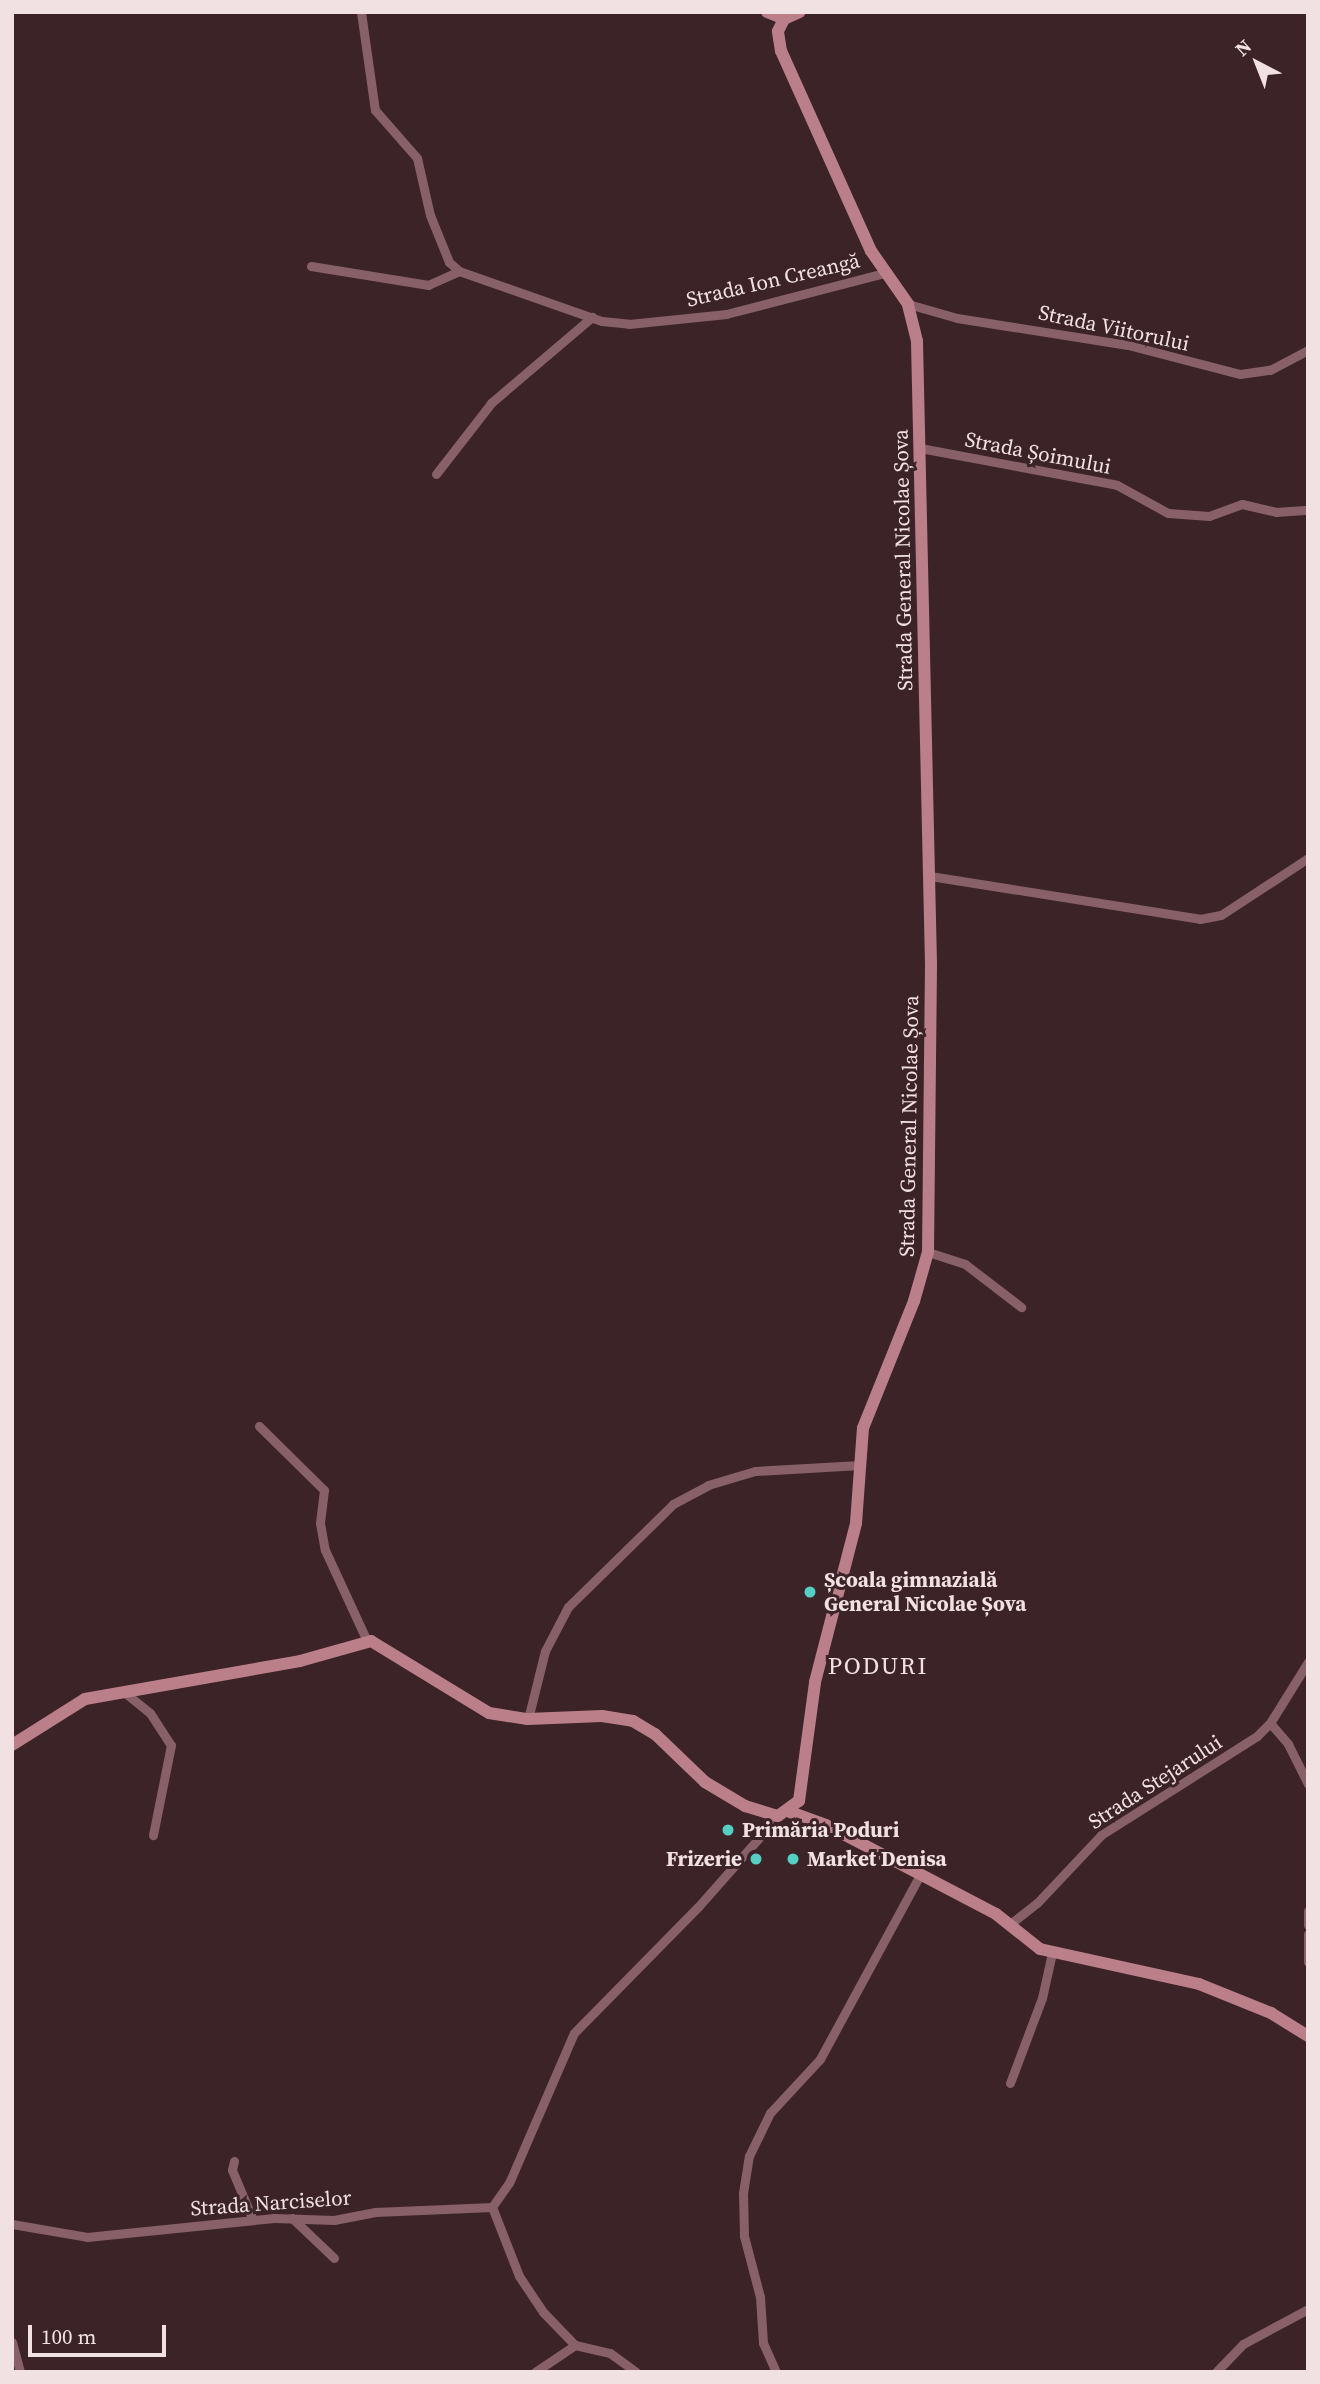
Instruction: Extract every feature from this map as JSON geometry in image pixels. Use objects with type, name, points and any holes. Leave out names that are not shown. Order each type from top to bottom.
[{"type":"main road","points":[[767,12],[784,19],[800,12]]},
{"type":"main road","name":"Strada General Nicolae Șova","points":[[784,19],[778,31],[781,51],[885,273],[908,304],[917,341],[930,876],[928,1252],[914,1301],[865,1420],[856,1523],[815,1682],[803,1784],[799,1801],[790,1812]]},
{"type":"main road","points":[[15,1739],[73,1703],[122,1690],[300,1661],[366,1641],[392,1651],[478,1708],[528,1719],[611,1716],[641,1724],[716,1790],[772,1816],[790,1812],[827,1825],[1010,1924],[1033,1945],[1052,1953],[1199,1984],[1271,2013],[1308,2036]]},
{"type":"street","points":[[312,266],[428,285],[459,271],[449,262],[430,215],[417,158],[374,110],[361,12]]},
{"type":"street","name":"Strada Ion Creangă","points":[[459,271],[592,317],[629,324],[726,314],[885,273]]},
{"type":"street","name":"Strada Viitorului","points":[[908,304],[957,318],[1118,343],[1233,374],[1260,373],[1308,349]]},
{"type":"street","points":[[436,474],[491,403],[592,317]]},
{"type":"street","name":"Strada Șoimului","points":[[920,448],[1106,482],[1168,513],[1209,516],[1242,504],[1276,512],[1308,510]]},
{"type":"street","points":[[930,876],[1200,919],[1221,915],[1308,858]]},
{"type":"street","points":[[928,1252],[965,1264],[1021,1307]]},
{"type":"street","points":[[259,1426],[324,1490],[320,1523],[325,1550],[366,1641]]},
{"type":"street","points":[[528,1719],[545,1651],[568,1607],[673,1503],[708,1485],[755,1471],[860,1465]]},
{"type":"street","name":"Strada Stejarului","points":[[1010,1924],[1037,1903],[1101,1835],[1238,1749],[1270,1723],[1308,1662]]},
{"type":"street","points":[[122,1690],[150,1713],[170,1745],[153,1835]]},
{"type":"street","points":[[1270,1723],[1288,1744],[1308,1784]]},
{"type":"street","points":[[636,2372],[610,2353],[575,2345],[525,2289],[492,2207],[509,2183],[574,2034],[698,1907],[758,1839],[772,1816]]},
{"type":"street","points":[[776,2372],[763,2343],[760,2297],[744,2236],[743,2193],[749,2156],[770,2113],[824,2052],[920,1875]]},
{"type":"street","points":[[1308,1911],[1308,1925]]},
{"type":"street","points":[[1308,1934],[1308,1962]]},
{"type":"street","points":[[1010,2082],[1042,1998],[1052,1953]]},
{"type":"street","points":[[234,2161],[232,2170],[253,2220]]},
{"type":"street","name":"Strada Narciselor","points":[[12,2224],[87,2237],[253,2220],[334,2220],[375,2212],[492,2207]]},
{"type":"street","points":[[292,2218],[334,2258]]},
{"type":"street","points":[[1216,2372],[1243,2344],[1308,2309]]},
{"type":"street","points":[[12,2342],[20,2372]]},
{"type":"street","points":[[535,2372],[575,2345]]},
{"type":"place","name":"Școala gimnazială General Nicolae Șova","points":[[810,1592]]},
{"type":"place","name":"Primăria Poduri","points":[[728,1830]]},
{"type":"place","name":"Frizerie","points":[[756,1859]]},
{"type":"place","name":"Market Denisa","points":[[793,1859]]},
{"type":"district","name":"PODURI","points":[[878,1666]]}]
